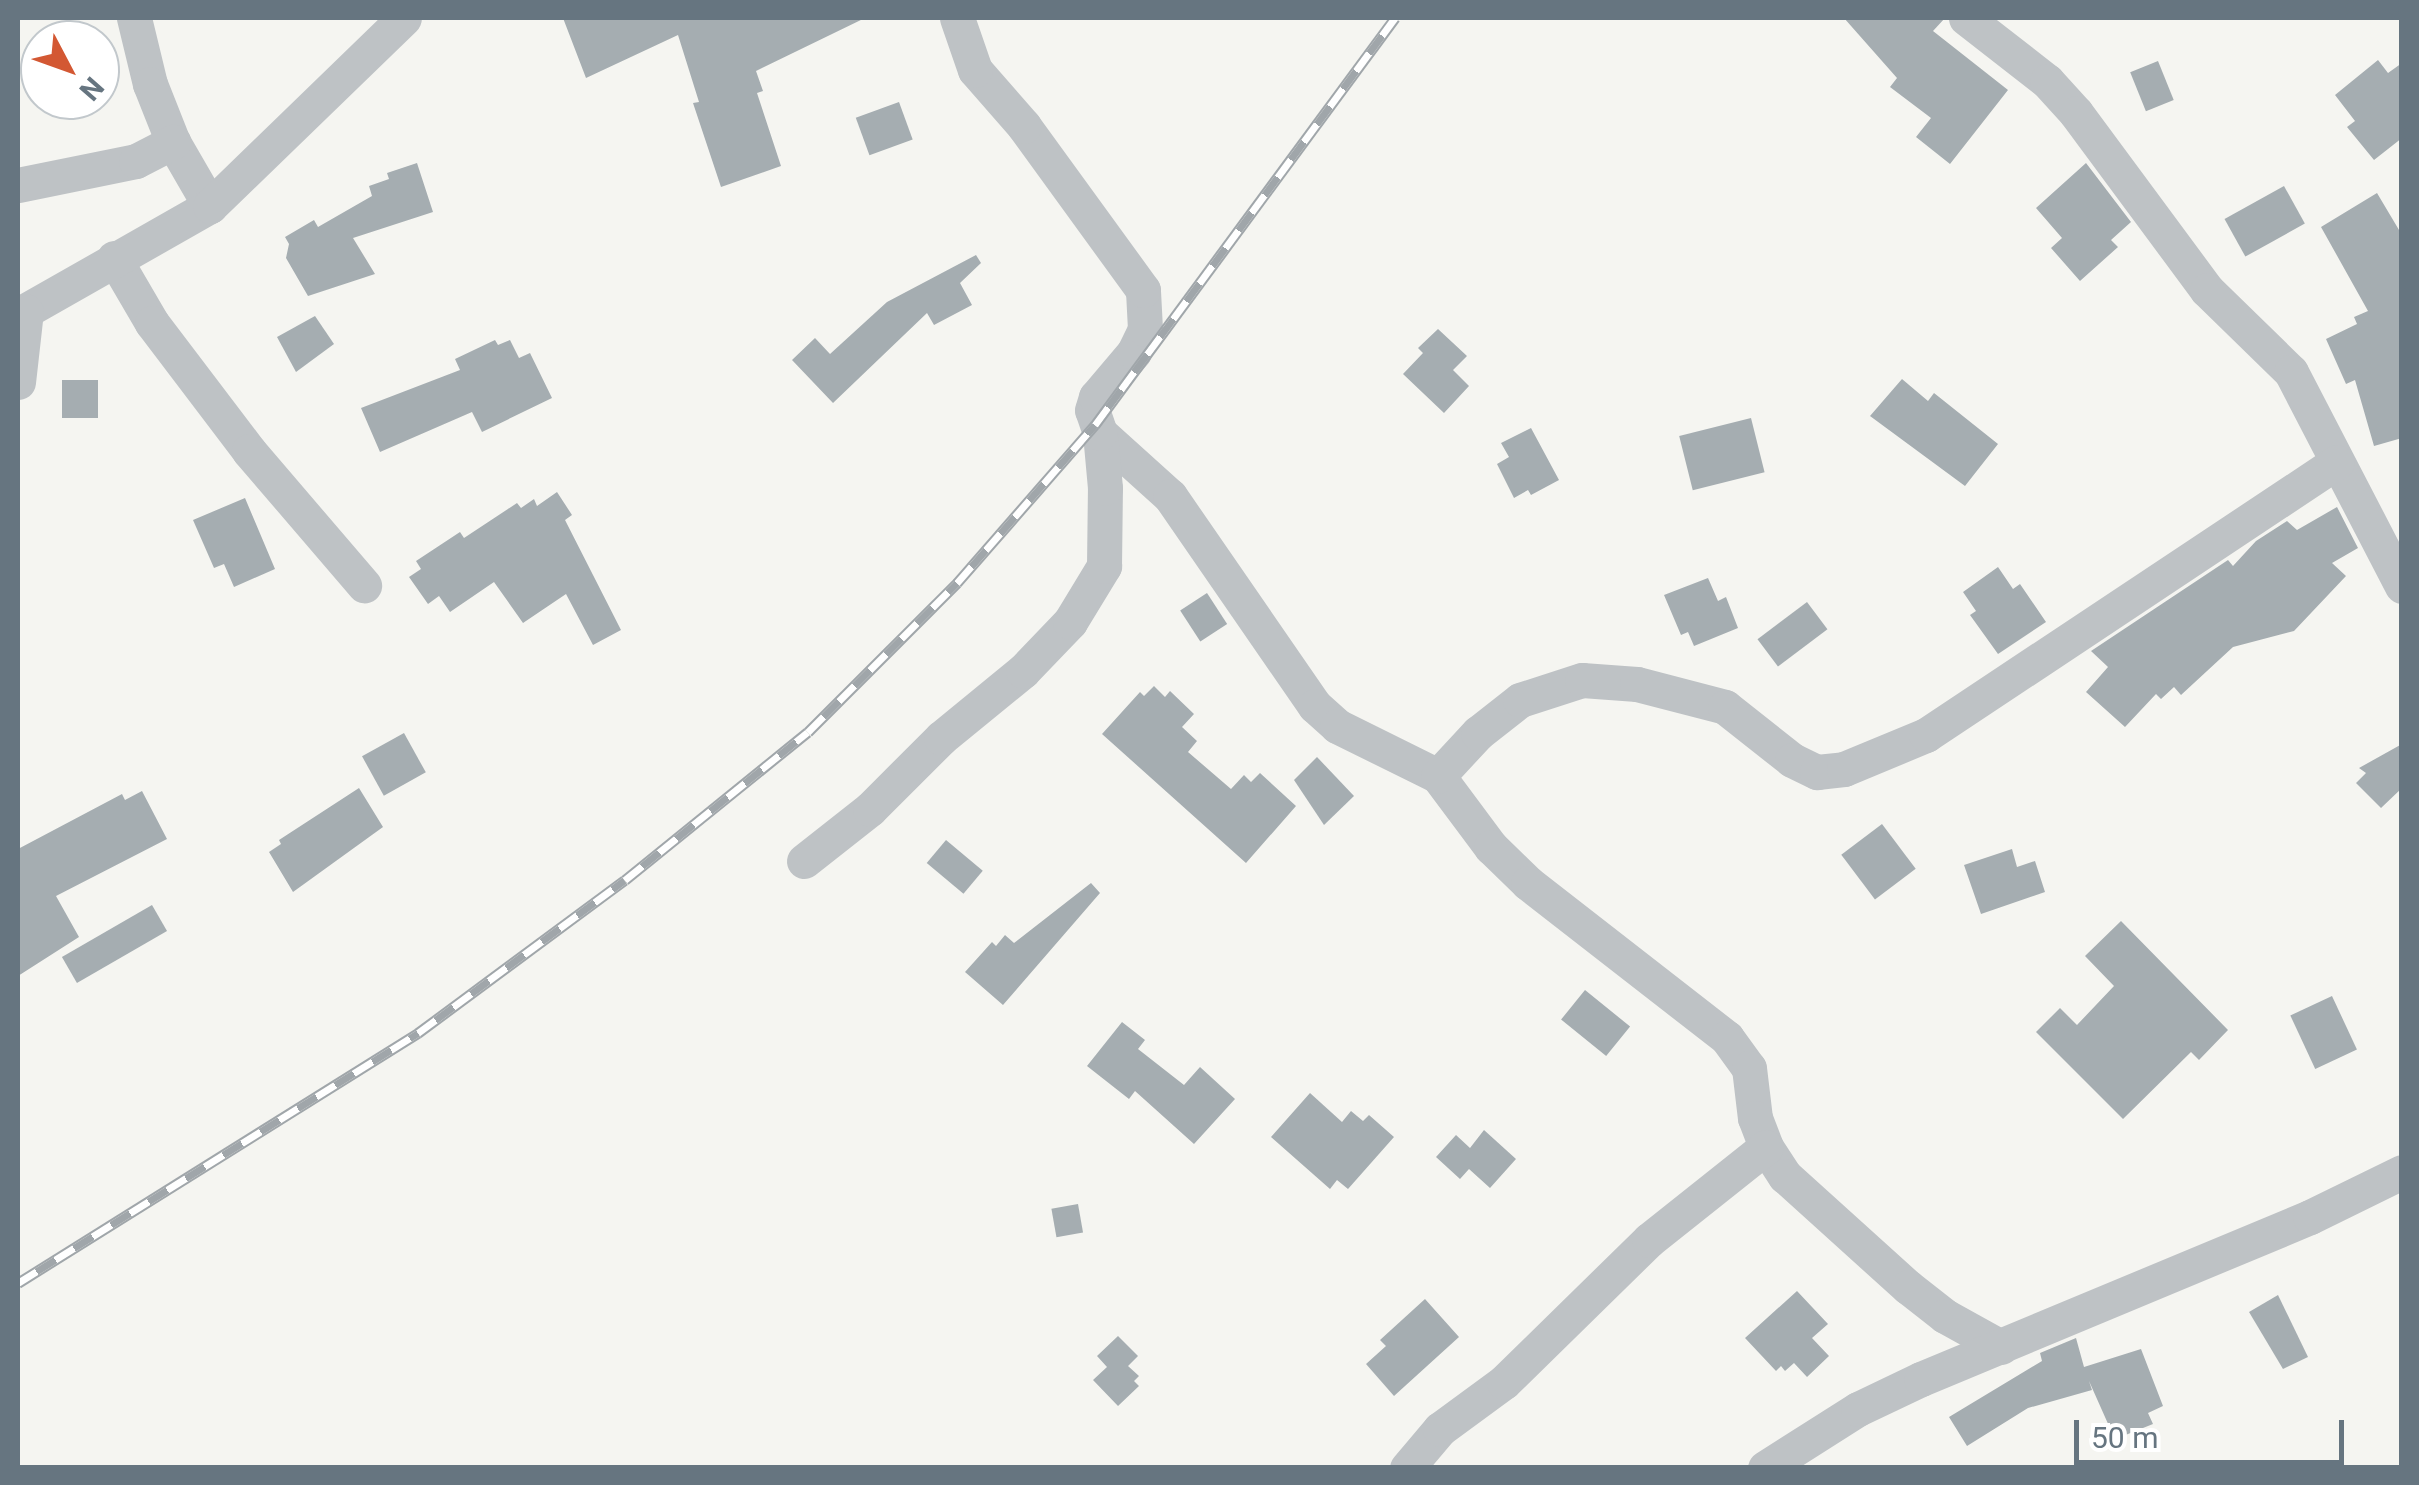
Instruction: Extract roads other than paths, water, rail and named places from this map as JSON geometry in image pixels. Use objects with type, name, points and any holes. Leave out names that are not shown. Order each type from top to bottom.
[{"type":"street","points":[[134,18],[150,84],[173,142],[210,206]]},
{"type":"street","points":[[18,382],[22,313],[210,206],[404,18]]},
{"type":"street","points":[[804,861],[870,809],[889,785],[1023,670],[1070,622],[1104,566],[1100,433],[1092,410],[1096,397],[1134,352],[1145,329],[1142,290],[1024,126],[975,70],[957,18]]},
{"type":"street","points":[[1966,18],[2046,81],[2076,114],[2207,290],[2290,372],[2402,586]]},
{"type":"street","points":[[18,185],[136,162],[173,142]]},
{"type":"street","points":[[114,258],[152,322],[249,451],[364,585]]},
{"type":"street","points":[[1100,433],[1170,496],[1316,706],[1337,726],[1438,776],[1491,847],[1528,883],[1741,1052],[1749,1068],[1755,1118],[1766,1147],[1785,1176],[1908,1287],[1945,1316],[2001,1346]]},
{"type":"street","points":[[1438,776],[1478,733],[1520,700],[1582,680],[1637,684],[1726,707],[1792,760],[1817,772],[1844,769],[1926,734],[2337,462]]},
{"type":"street","points":[[1406,1468],[1440,1429],[1504,1382],[1648,1240],[1766,1147]]},
{"type":"street","points":[[1766,1468],[1858,1410],[2310,1217],[2402,1172]]},
{"type":"railway","points":[[18,1283],[418,1033],[625,880],[808,732],[957,583],[1095,425],[1395,18]]}]
